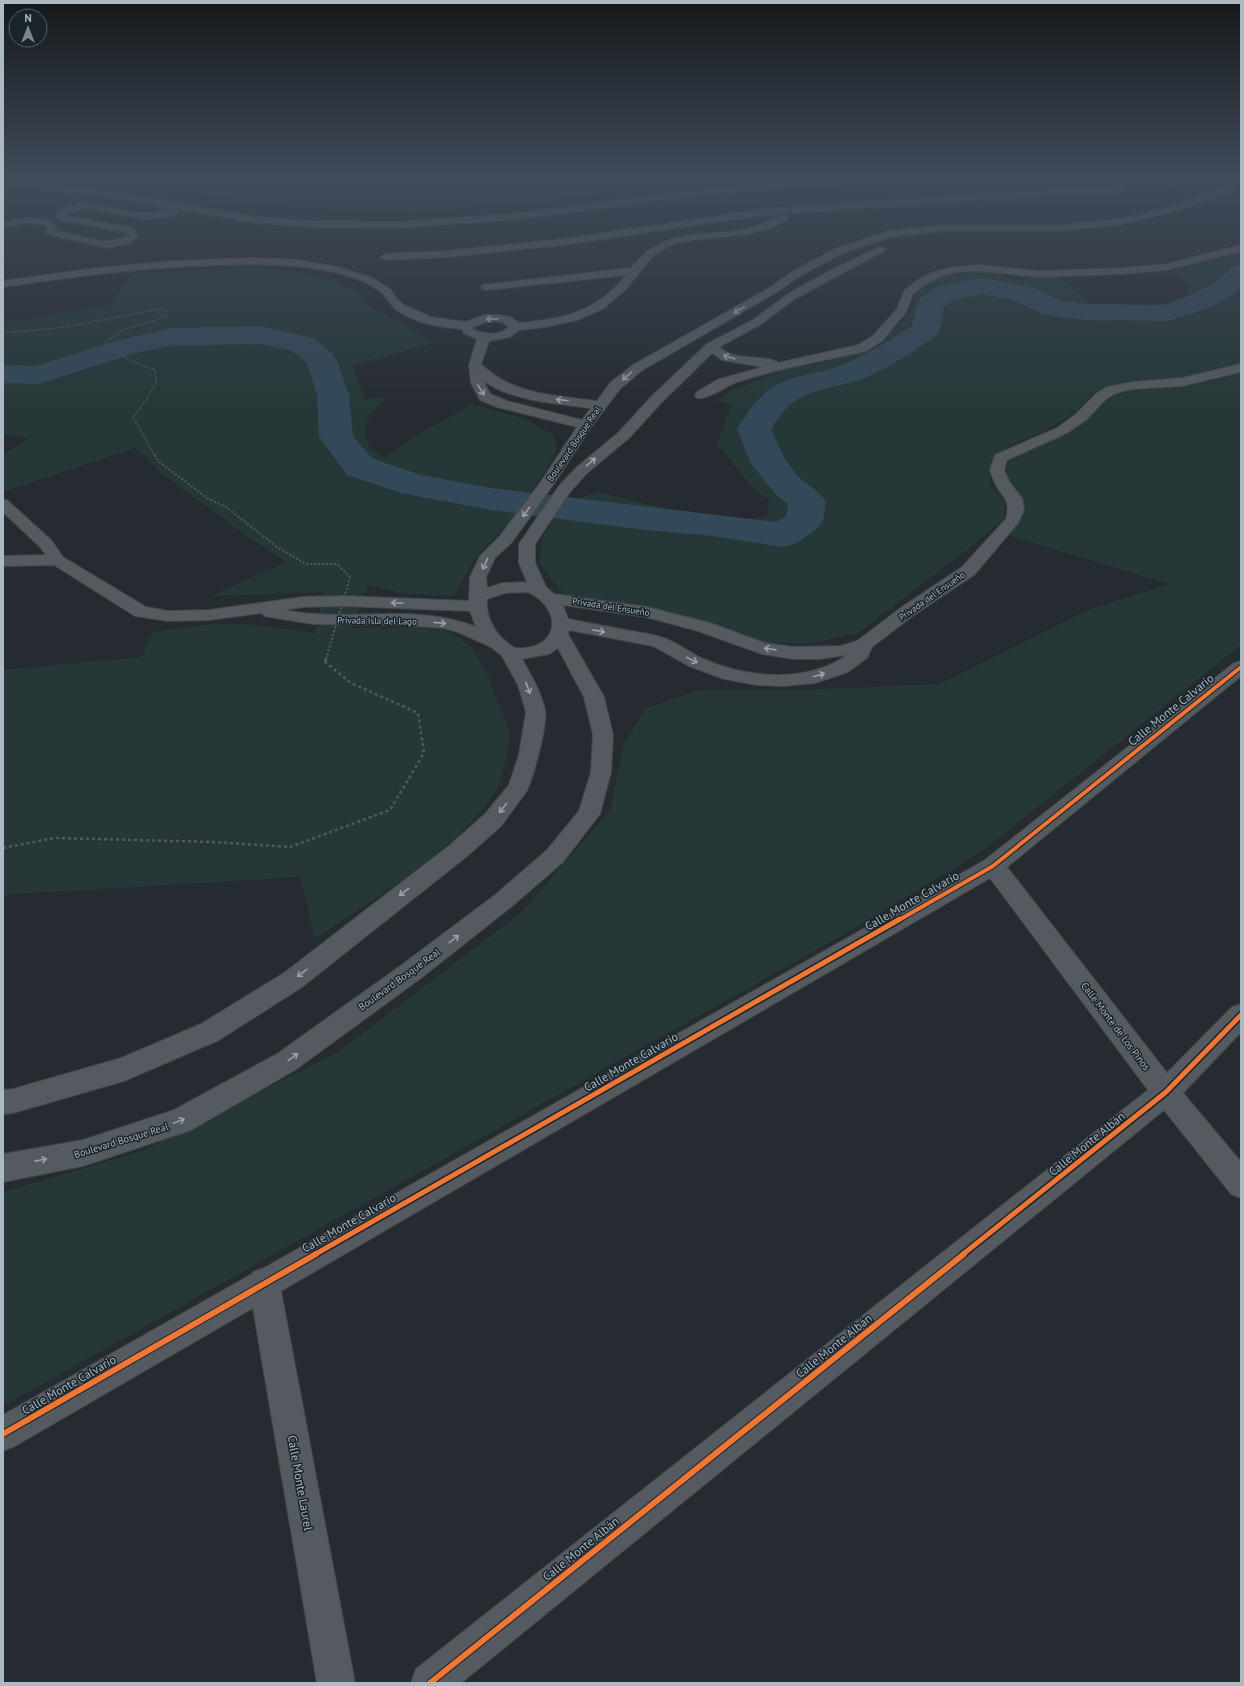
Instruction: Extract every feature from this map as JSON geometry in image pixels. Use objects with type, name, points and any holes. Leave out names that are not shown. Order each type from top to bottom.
[{"type":"street","points":[[385,257],[449,254]]},
{"type":"street","points":[[467,326],[468,331],[474,335],[484,337],[500,336],[512,332],[516,327],[545,324],[592,311],[607,302],[622,287],[632,271],[651,254]]},
{"type":"street","name":"Boulevard Bosque Real","points":[[478,601],[478,577],[488,556],[506,539],[547,485],[585,425],[616,386],[637,368],[773,290],[796,274],[834,254]]},
{"type":"street","name":"Boulevard Bosque Real","points":[[543,594],[527,563],[527,544],[564,489],[582,470],[624,435],[711,347],[757,322],[792,296],[871,254]]},
{"type":"street","points":[[702,395],[722,383],[752,373],[862,348],[878,338],[902,310],[908,293],[920,283],[938,274],[957,269],[980,268],[1039,274],[1123,271],[1174,265],[1221,254]]},
{"type":"street","points":[[3,284],[79,272],[124,268],[209,262],[256,261],[297,263],[337,269],[366,278],[386,290],[395,304],[414,316],[446,324],[467,326],[475,321],[494,318],[512,322],[516,327]]},
{"type":"street","points":[[486,287],[632,271]]},
{"type":"street","points":[[773,290],[792,296]]},
{"type":"street","points":[[484,337],[475,365],[477,383],[485,396],[502,404],[585,425]]},
{"type":"street","points":[[711,347],[726,357],[750,362],[784,365]]},
{"type":"street","points":[[475,365],[496,383],[551,399],[601,405]]},
{"type":"street","points":[[692,365],[706,368]]},
{"type":"street","name":"Privada del Ensueño","points":[[543,594],[627,608],[673,618],[704,627],[762,648],[793,653],[842,651],[863,645],[908,611],[968,571],[1013,520],[1016,510],[1014,498],[1003,484],[997,470],[1000,458],[1015,449],[1042,440],[1064,430],[1081,417],[1103,394],[1118,388],[1173,383],[1241,368]]},
{"type":"street","points":[[720,370],[752,373]]},
{"type":"street","points":[[518,408],[534,394]]},
{"type":"street","points":[[547,485],[564,489]]},
{"type":"street","name":"Privada Isla del Lago","points":[[3,504],[45,543],[57,560],[141,612],[168,616],[209,615],[303,602],[344,600],[478,601]]},
{"type":"street","points":[[3,560],[57,560]]},
{"type":"street","points":[[3,1102],[13,1101],[124,1069],[210,1032],[293,980],[458,851],[493,820],[519,787],[529,755],[536,712],[527,685],[504,648],[488,634],[482,622],[478,601],[503,588],[522,587],[543,594],[553,602],[560,628],[556,641],[550,647],[543,651],[534,653],[504,648]]},
{"type":"street","name":"Privada Isla del Lago","points":[[253,608],[290,617],[445,623],[466,629],[504,648]]},
{"type":"street","points":[[658,642],[670,638],[677,629],[673,618]]},
{"type":"street","name":"Boulevard Bosque Real","points":[[3,1168],[83,1153],[181,1121],[286,1062],[412,971],[503,901],[555,856],[589,814],[601,772],[603,735],[594,697],[560,628]]},
{"type":"street","name":"Privada del Ensueño","points":[[560,628],[658,642],[695,662],[731,675],[757,679],[785,680],[815,677],[841,668],[861,654],[863,645]]},
{"type":"street","name":"Calle Monte Calvario","points":[[3,1434],[993,866],[1241,667]]},
{"type":"street","name":"Calle Monte de Los Pinos","points":[[993,866],[1166,1092],[1241,1184]]},
{"type":"street","name":"Calle Monte Albán","points":[[430,1683],[1166,1092],[1241,1015]]},
{"type":"street","name":"Calle Monte Laurel","points":[[264,1283],[336,1683]]},
{"type":"path","points":[[3,333],[66,327],[160,309],[166,311],[165,315],[154,321],[122,330],[105,343],[129,360],[155,370],[156,383],[147,399],[133,417],[158,461],[208,498],[226,507],[277,547],[306,564],[337,564],[350,577],[324,662],[352,683],[418,713],[424,753],[390,810],[290,847],[215,842],[54,838],[3,848]]},
{"type":"green space","points":[[1229,254],[1241,254],[1241,365],[1202,375],[1094,393],[1076,412],[1043,432],[1015,443],[993,457],[990,485],[1005,501],[1004,519],[968,549],[858,633],[812,643],[763,643],[652,609],[564,595],[539,563],[543,535],[567,502],[597,492],[682,512],[749,520],[767,516],[769,500],[754,489],[717,444],[732,405],[719,401],[729,392],[784,370],[823,362],[881,342],[912,311],[915,291],[931,280],[949,272],[970,270],[1005,273],[1006,279],[1027,280],[1028,276],[1061,277],[1094,307],[1135,309],[1175,300],[1187,294],[1189,284],[1171,269],[1210,261]]},
{"type":"green space","points":[[254,266],[295,272],[321,278],[347,287],[359,293],[369,305],[415,331],[431,344],[352,365],[365,399],[387,397],[372,413],[364,427],[370,448],[384,458],[409,440],[472,404],[526,419],[554,436],[557,449],[546,470],[508,525],[484,547],[472,563],[454,596],[402,593],[368,585],[352,628],[412,627],[447,630],[472,648],[489,678],[511,735],[500,784],[488,803],[456,838],[404,879],[315,939],[300,877],[3,895],[3,670],[141,657],[153,632],[194,626],[248,624],[315,633],[323,592],[211,596],[286,562],[248,537],[162,474],[135,448],[3,492],[3,455],[29,438],[3,435],[3,323],[109,305],[131,274]]},
{"type":"green space","points":[[1241,373],[1241,645],[982,851],[850,931],[3,1406],[3,1192],[142,1151],[338,1052],[521,913],[610,810],[624,743],[646,708],[698,690],[800,690],[939,684],[1085,611],[1169,584],[1004,534],[1020,516],[1007,480],[1006,464],[1028,448],[1065,432],[1094,414],[1110,395],[1135,388],[1212,381]]},
{"type":"waterway","points":[[3,374],[38,375],[126,347],[170,337],[260,335],[303,344],[321,359],[333,395],[336,437],[360,467],[414,485],[491,499],[645,519],[704,524],[783,535],[804,521],[807,501],[789,487],[768,462],[754,429],[778,398],[789,391],[832,379],[875,362],[926,330],[931,304],[948,292],[983,286],[1024,294],[1053,308],[1085,312],[1168,313],[1201,301],[1225,288],[1241,273]]},
{"type":"cycle path","points":[[3,1434],[993,866],[1241,667]]},
{"type":"cycle path","points":[[430,1683],[1166,1092],[1241,1015]]}]
